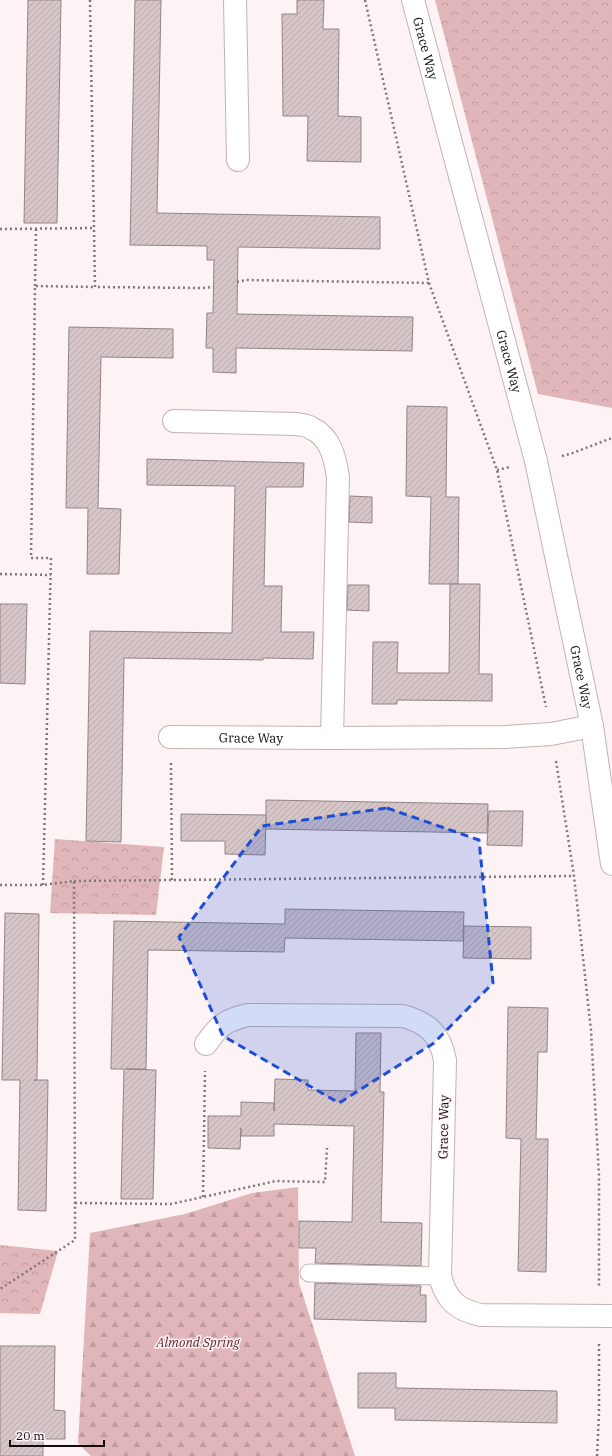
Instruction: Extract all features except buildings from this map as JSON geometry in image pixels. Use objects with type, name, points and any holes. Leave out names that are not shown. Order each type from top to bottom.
[{"type":"street","points":[[235,0],[238,160]]},
{"type":"street","name":"Grace Way","points":[[413,0],[536,461],[592,726],[612,864]]},
{"type":"street","points":[[174,421],[296,424],[311,428],[326,440],[333,451],[338,477],[332,738]]},
{"type":"street","name":"Grace Way","points":[[170,737],[506,737],[551,734],[592,726]]},
{"type":"street","name":"Grace Way","points":[[206,1044],[223,1023],[233,1018],[248,1015],[403,1016],[417,1020],[429,1027],[443,1049],[445,1060],[440,1276],[443,1290],[449,1298],[467,1312],[481,1315],[612,1316]]},
{"type":"lane","points":[[309,1273],[440,1276]]},
{"type":"path","points":[[90,0],[95,287]]},
{"type":"path","points":[[0,229],[94,228]]},
{"type":"path","points":[[36,229],[31,558],[51,558],[43,885]]},
{"type":"path","points":[[237,282],[246,280],[429,283]]},
{"type":"path","points":[[35,286],[214,287]]},
{"type":"path","points":[[0,574],[51,575]]},
{"type":"path","points":[[170,737],[172,881]]},
{"type":"path","points":[[0,885],[43,885],[74,882],[574,876]]},
{"type":"path","points":[[0,1289],[75,1240],[74,882]]},
{"type":"path","points":[[203,1197],[206,1044]]},
{"type":"path","points":[[75,1203],[171,1204],[276,1181],[325,1182],[327,1148]]},
{"type":"highlighted area","points":[[387,808],[479,840],[493,983],[434,1043],[339,1103],[223,1036],[179,937],[262,826]]},
{"type":"green space","points":[[435,0],[612,0],[612,408],[538,394]]},
{"type":"green space","points":[[55,839],[164,847],[156,915],[50,913]]},
{"type":"green space","name":"Almond Spring","points":[[298,1187],[299,1283],[355,1456],[91,1456],[78,1443],[90,1233],[185,1214],[252,1193]]},
{"type":"green space","points":[[0,1245],[58,1251],[40,1314],[0,1313]]}]
